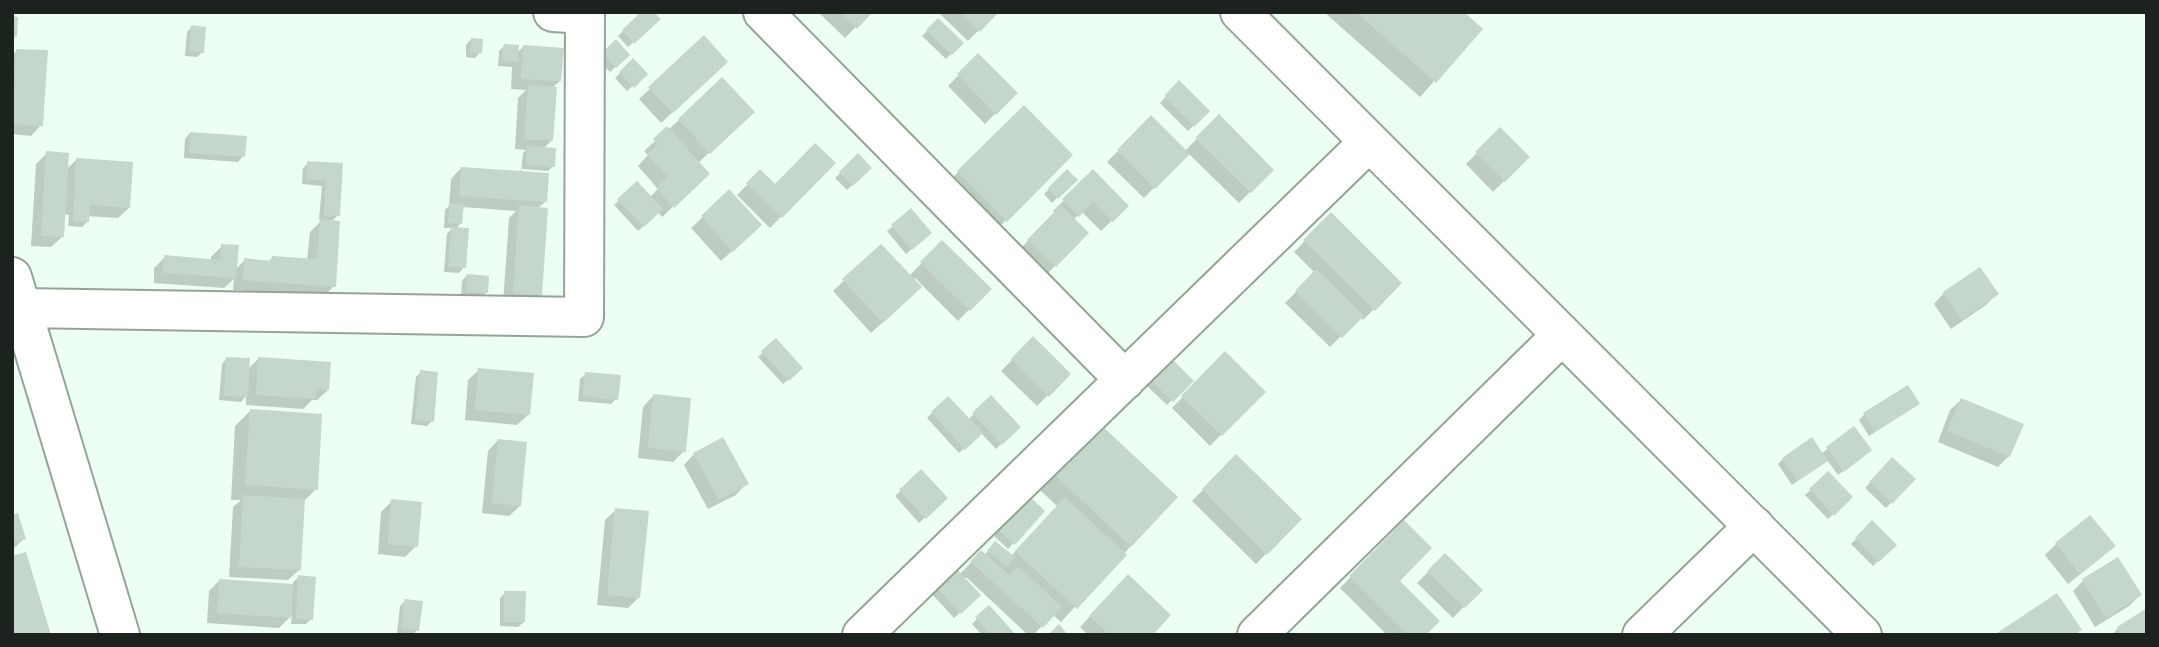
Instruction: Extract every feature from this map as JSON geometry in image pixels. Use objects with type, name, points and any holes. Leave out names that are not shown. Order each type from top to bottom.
[{"type":"street","points":[[763,12],[1125,380]]},
{"type":"street","points":[[1240,12],[1862,635]]},
{"type":"street","points":[[120,635],[15,297],[584,317],[574,13]]},
{"type":"street","points":[[862,635],[1369,142]]},
{"type":"street","points":[[1257,635],[1562,335]]},
{"type":"street","points":[[1642,635],[1754,526]]},
{"type":"building","points":[[641,12],[654,12],[661,19],[634,44],[622,30]]},
{"type":"building","points":[[839,12],[873,12],[857,29]]},
{"type":"building","points":[[959,12],[999,12],[980,32]]},
{"type":"building","points":[[1356,12],[1464,12],[1483,29],[1436,83]]},
{"type":"building","points":[[12,16],[18,17],[17,37],[12,36]]},
{"type":"building","points":[[938,18],[964,43],[952,55],[926,30]]},
{"type":"building","points":[[191,25],[206,27],[204,53],[189,51]]},
{"type":"building","points":[[704,35],[728,62],[673,113],[648,87]]},
{"type":"building","points":[[471,38],[483,39],[482,53],[470,53]]},
{"type":"building","points":[[616,39],[630,55],[616,68],[602,53]]},
{"type":"building","points":[[504,44],[519,45],[518,62],[502,61]]},
{"type":"building","points":[[523,45],[564,48],[561,81],[521,79]]},
{"type":"building","points":[[16,49],[48,50],[43,126],[12,124]]},
{"type":"building","points":[[978,53],[1018,93],[996,115],[957,74]]},
{"type":"building","points":[[633,58],[648,74],[634,88],[619,72]]},
{"type":"building","points":[[722,77],[755,112],[710,154],[678,119]]},
{"type":"building","points":[[1179,80],[1210,111],[1194,127],[1164,96]]},
{"type":"building","points":[[528,85],[557,87],[553,141],[524,139]]},
{"type":"building","points":[[1024,105],[1073,155],[1007,222],[957,171]]},
{"type":"building","points":[[1219,114],[1274,170],[1251,193],[1195,138]]},
{"type":"building","points":[[1151,115],[1190,154],[1155,189],[1117,150]]},
{"type":"building","points":[[667,126],[710,174],[674,208],[656,188],[668,177],[647,154],[658,144],[653,139]]},
{"type":"building","points":[[1500,127],[1530,157],[1505,182],[1475,152]]},
{"type":"building","points":[[190,132],[247,136],[245,157],[189,153]]},
{"type":"building","points":[[815,143],[836,163],[782,218],[746,183],[760,169],[775,184]]},
{"type":"building","points":[[527,146],[556,148],[555,167],[526,165]]},
{"type":"building","points":[[46,151],[69,153],[64,237],[41,236]]},
{"type":"building","points":[[858,153],[872,168],[853,186],[839,172]]},
{"type":"building","points":[[76,158],[133,162],[130,208],[90,205],[89,222],[73,221]]},
{"type":"building","points":[[307,161],[343,163],[340,216],[324,215],[326,181],[306,179]]},
{"type":"building","points":[[461,167],[549,173],[547,202],[459,196]]},
{"type":"building","points":[[1067,169],[1078,180],[1058,199],[1048,188]]},
{"type":"building","points":[[1093,169],[1129,206],[1113,222],[1093,202],[1079,217],[1062,199]]},
{"type":"building","points":[[637,181],[663,209],[644,227],[617,199]]},
{"type":"building","points":[[729,189],[762,225],[733,252],[701,216]]},
{"type":"building","points":[[450,203],[464,204],[462,224],[448,223]]},
{"type":"building","points":[[519,205],[548,208],[542,295],[513,293]]},
{"type":"building","points":[[1061,205],[1089,233],[1056,267],[1027,240]]},
{"type":"building","points":[[911,208],[932,233],[912,250],[891,225]]},
{"type":"building","points":[[1331,212],[1402,283],[1375,311],[1303,240]]},
{"type":"building","points":[[320,219],[340,221],[336,287],[243,280],[244,258],[271,261],[272,256],[317,259]]},
{"type":"building","points":[[451,227],[469,228],[466,268],[448,267]]},
{"type":"building","points":[[942,240],[992,289],[970,311],[920,262]]},
{"type":"building","points":[[221,244],[239,245],[236,278],[163,273],[164,255],[220,260]]},
{"type":"building","points":[[881,244],[922,287],[883,323],[842,279]]},
{"type":"building","points":[[1980,267],[1999,294],[1962,320],[1943,292]]},
{"type":"building","points":[[1316,269],[1364,316],[1342,338],[1295,291]]},
{"type":"building","points":[[467,274],[489,276],[488,293],[466,292]]},
{"type":"building","points":[[1033,336],[1071,374],[1049,397],[1011,359]]},
{"type":"building","points":[[776,338],[803,368],[789,381],[761,351]]},
{"type":"building","points":[[1225,351],[1266,392],[1222,436],[1181,396]]},
{"type":"building","points":[[1169,356],[1194,381],[1173,402],[1148,377]]},
{"type":"building","points":[[226,357],[250,358],[248,397],[224,396]]},
{"type":"building","points":[[258,357],[331,362],[329,390],[316,389],[316,399],[256,395]]},
{"type":"building","points":[[478,368],[534,373],[530,415],[475,410]]},
{"type":"building","points":[[420,370],[438,372],[434,422],[415,420]]},
{"type":"building","points":[[585,372],[621,375],[618,400],[583,396]]},
{"type":"building","points":[[1908,385],[1920,404],[1875,432],[1863,413]]},
{"type":"building","points":[[653,394],[691,398],[686,452],[648,448]]},
{"type":"building","points":[[991,395],[1021,427],[1002,445],[972,413]]},
{"type":"building","points":[[948,396],[983,433],[965,450],[931,412]]},
{"type":"building","points":[[1961,398],[2024,424],[2010,457],[1947,431]]},
{"type":"building","points":[[250,409],[322,414],[318,490],[245,485]]},
{"type":"building","points":[[1099,423],[1178,497],[1131,547],[1053,473]]},
{"type":"building","points":[[1854,426],[1872,450],[1844,472],[1826,447]]},
{"type":"building","points":[[723,437],[749,484],[719,500],[693,453]]},
{"type":"building","points":[[1812,437],[1828,461],[1798,481],[1782,458]]},
{"type":"building","points":[[498,439],[527,442],[521,506],[492,503]]},
{"type":"building","points":[[1236,454],[1302,519],[1267,555],[1202,489]]},
{"type":"building","points":[[1892,457],[1916,479],[1892,504],[1869,482]]},
{"type":"building","points":[[921,469],[948,498],[926,519],[899,490]]},
{"type":"building","points":[[1828,471],[1853,497],[1834,516],[1809,489]]},
{"type":"building","points":[[243,495],[305,499],[301,570],[239,567]]},
{"type":"building","points":[[1028,495],[1045,511],[1015,545],[998,530]]},
{"type":"building","points":[[1065,497],[1127,555],[1077,609],[1015,551]]},
{"type":"building","points":[[391,499],[422,502],[418,547],[388,544]]},
{"type":"building","points":[[615,508],[649,511],[640,598],[607,595]]},
{"type":"building","points":[[18,513],[26,539],[12,543],[12,515]]},
{"type":"building","points":[[2090,515],[2116,546],[2080,574],[2055,543]]},
{"type":"building","points":[[1404,520],[1432,548],[1400,581],[1440,621],[1426,635],[1408,635],[1349,576]]},
{"type":"building","points":[[1872,520],[1897,545],[1879,562],[1855,538]]},
{"type":"building","points":[[995,541],[1015,557],[1007,567],[987,551]]},
{"type":"building","points":[[981,550],[1009,575],[1018,566],[1062,607],[1043,628],[970,561]]},
{"type":"building","points":[[26,552],[51,635],[12,635],[12,556]]},
{"type":"building","points":[[1445,553],[1483,590],[1465,608],[1427,571]]},
{"type":"building","points":[[2118,557],[2142,595],[2106,618],[2082,579]]},
{"type":"building","points":[[956,568],[981,595],[961,614],[935,586]]},
{"type":"building","points":[[1128,574],[1171,615],[1153,635],[1110,635],[1089,616]]},
{"type":"building","points":[[298,575],[316,577],[313,620],[296,619]]},
{"type":"building","points":[[219,579],[293,584],[291,618],[217,613]]},
{"type":"building","points":[[504,591],[526,591],[525,622],[504,622]]},
{"type":"building","points":[[2057,593],[2082,630],[2074,635],[1994,635]]},
{"type":"building","points":[[405,599],[423,601],[419,631],[401,628]]},
{"type":"building","points":[[989,605],[1016,635],[991,635],[975,617]]},
{"type":"building","points":[[2147,608],[2147,635],[2122,635],[2117,627]]},
{"type":"building","points":[[1059,624],[1068,635],[1048,635]]}]
